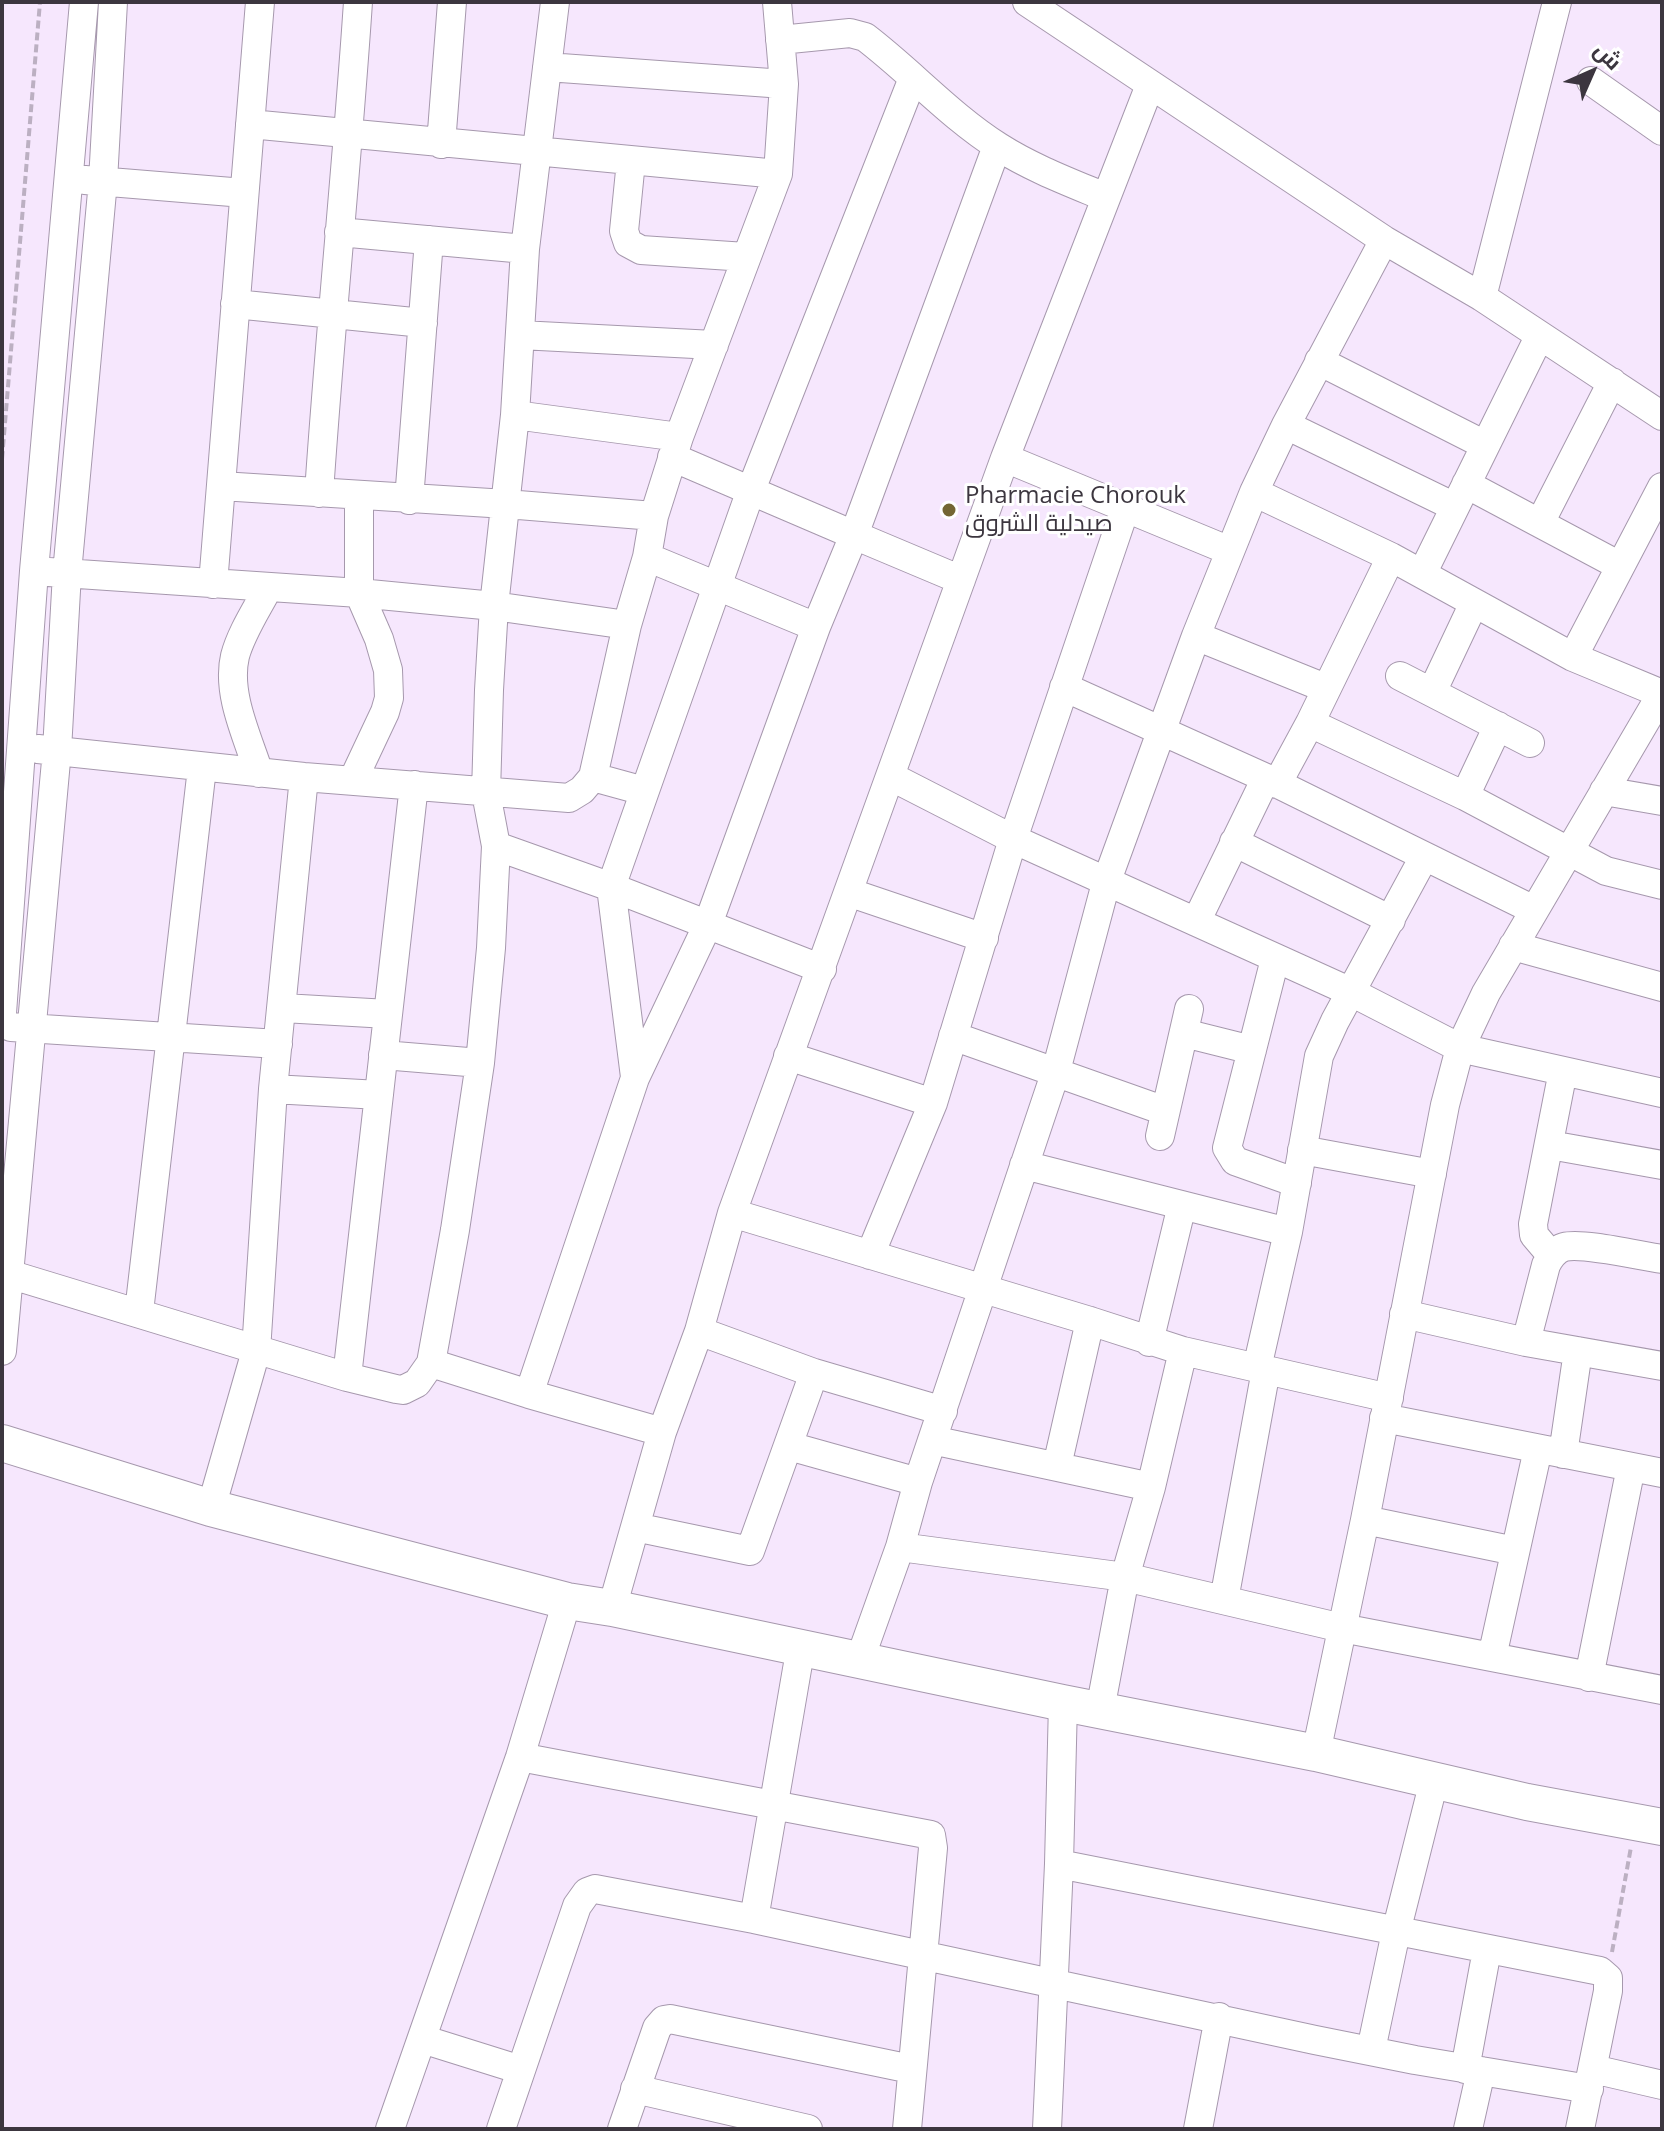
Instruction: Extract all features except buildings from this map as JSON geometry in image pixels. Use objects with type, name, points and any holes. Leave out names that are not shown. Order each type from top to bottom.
[{"type":"main road","points":[[2,1443],[211,1508],[567,1601],[801,1646],[1649,1825]]},
{"type":"street","points":[[2,1013],[34,571],[84,2]]},
{"type":"street","points":[[2,1351],[5,1272],[57,750],[67,573],[103,181],[113,2]]},
{"type":"street","points":[[213,584],[260,2]]},
{"type":"street","points":[[319,493],[358,2]]},
{"type":"street","points":[[441,144],[452,2]]},
{"type":"street","points":[[5,1272],[256,1351],[403,1390],[417,1383],[431,1363],[480,1063],[491,948],[496,846],[486,793],[494,606],[515,415],[525,249],[555,2]]},
{"type":"street","points":[[21,748],[202,768],[565,799],[582,790],[593,777],[627,625],[647,557],[654,516],[675,447],[778,174],[784,84],[777,2]]},
{"type":"street","points":[[1027,2],[1384,240],[1482,297],[1662,416]]},
{"type":"street","points":[[1482,297],[1557,2]]},
{"type":"street","points":[[780,40],[860,35],[967,125],[997,146],[1023,162],[1105,197]]},
{"type":"street","points":[[547,67],[784,84]]},
{"type":"street","points":[[635,1078],[611,887],[751,490],[913,78]]},
{"type":"street","points":[[1591,81],[1662,131]]},
{"type":"street","points":[[612,1608],[662,1432],[699,1331],[732,1213],[1005,458],[1150,85]]},
{"type":"street","points":[[250,124],[778,174]]},
{"type":"street","points":[[529,1394],[635,1078],[708,924],[997,146]]},
{"type":"street","points":[[631,161],[624,231],[628,243],[641,250],[746,257]]},
{"type":"street","points":[[68,178],[244,193]]},
{"type":"street","points":[[339,232],[525,249]]},
{"type":"street","points":[[409,500],[429,240]]},
{"type":"street","points":[[860,1659],[900,1547],[918,1482],[1056,1071],[1106,883],[1160,732],[1254,492],[1384,240]]},
{"type":"street","points":[[235,304],[423,323]]},
{"type":"street","points":[[520,335],[714,345]]},
{"type":"street","points":[[1422,574],[1539,337]]},
{"type":"street","points":[[1319,361],[1485,445]]},
{"type":"street","points":[[1540,523],[1612,382]]},
{"type":"street","points":[[515,415],[675,447],[751,490],[961,580]]},
{"type":"street","points":[[1286,425],[1460,496],[1540,523],[1620,566]]},
{"type":"street","points":[[1005,458],[1230,551]]},
{"type":"street","points":[[221,486],[654,516]]},
{"type":"street","points":[[1573,657],[1662,487]]},
{"type":"street","points":[[1254,492],[1391,557],[1573,657],[1662,694],[1486,993],[1460,1048],[1445,1105],[1365,1520],[1316,1753]]},
{"type":"street","points":[[353,780],[389,698],[388,670],[379,639],[359,593],[359,496]]},
{"type":"street","points":[[870,1255],[933,1103],[1013,839],[1125,509]]},
{"type":"street","points":[[647,557],[816,627]]},
{"type":"street","points":[[1196,922],[1234,842],[1310,723],[1391,557]]},
{"type":"street","points":[[34,571],[359,593],[494,606],[627,625]]},
{"type":"street","points":[[259,773],[235,695],[232,671],[238,647],[268,588]]},
{"type":"street","points":[[1432,692],[1474,603]]},
{"type":"street","points":[[1196,636],[1325,688]]},
{"type":"street","points":[[1400,676],[1530,743]]},
{"type":"street","points":[[1064,687],[1271,781],[1534,910]]},
{"type":"street","points":[[1310,723],[1465,796],[1606,871],[1662,885]]},
{"type":"street","points":[[1465,796],[1498,726]]},
{"type":"street","points":[[139,1312],[202,768]]},
{"type":"street","points":[[890,776],[1013,839],[1351,992],[1460,1048],[1662,1093]]},
{"type":"street","points":[[211,1508],[256,1351],[273,1089],[304,777]]},
{"type":"street","points":[[593,777],[644,791]]},
{"type":"street","points":[[347,1377],[414,785]]},
{"type":"street","points":[[1604,791],[1662,801]]},
{"type":"street","points":[[1234,842],[1391,920]]},
{"type":"street","points":[[496,846],[822,969]]},
{"type":"street","points":[[1224,1600],[1261,1369],[1319,1056],[1424,857]]},
{"type":"street","points":[[848,892],[984,938]]},
{"type":"street","points":[[1513,946],[1662,987]]},
{"type":"street","points":[[1275,959],[1227,1144],[1228,1152],[1235,1161],[1297,1183]]},
{"type":"street","points":[[283,1008],[388,1014]]},
{"type":"street","points":[[953,1036],[1056,1071],[1163,1124],[1186,1021],[1252,1050]]},
{"type":"street","points":[[2,1026],[278,1044]]},
{"type":"street","points":[[383,1055],[480,1063]]},
{"type":"street","points":[[788,1056],[933,1103]]},
{"type":"street","points":[[1551,1255],[1534,1235],[1533,1224],[1563,1071]]},
{"type":"street","points":[[273,1089],[379,1095]]},
{"type":"street","points":[[1550,1145],[1662,1165]]},
{"type":"street","points":[[1302,1150],[1432,1174]]},
{"type":"street","points":[[1024,1165],[1288,1232]]},
{"type":"street","points":[[1149,1342],[1182,1205]]},
{"type":"street","points":[[732,1213],[1090,1321],[1149,1342],[1261,1369],[1386,1408],[1550,1452],[1662,1473]]},
{"type":"street","points":[[1526,1342],[1551,1255],[1569,1247],[1661,1255]]},
{"type":"street","points":[[1404,1314],[1526,1342],[1662,1366]]},
{"type":"street","points":[[1057,1466],[1090,1321]]},
{"type":"street","points":[[699,1331],[814,1373],[943,1411]]},
{"type":"street","points":[[1100,1710],[1125,1577],[1151,1487],[1183,1351]]},
{"type":"street","points":[[1492,1657],[1515,1551],[1550,1452],[1578,1351]]},
{"type":"street","points":[[431,1363],[662,1432]]},
{"type":"street","points":[[635,1527],[750,1551],[814,1373]]},
{"type":"street","points":[[932,1440],[1151,1487]]},
{"type":"street","points":[[789,1446],[918,1482]]},
{"type":"street","points":[[1589,1677],[1631,1467]]},
{"type":"street","points":[[1365,1520],[1515,1551]]},
{"type":"street","points":[[900,1547],[1125,1577],[1342,1628],[1662,1690]]},
{"type":"street","points":[[390,2129],[520,1757],[567,1601]]},
{"type":"street","points":[[754,1919],[801,1646]]},
{"type":"street","points":[[1047,2129],[1063,1703]]},
{"type":"street","points":[[520,1757],[931,1835],[933,1848],[907,2129]]},
{"type":"street","points":[[1371,2050],[1396,1932],[1434,1781]]},
{"type":"street","points":[[1059,1864],[1595,1969],[1608,1978],[1608,1991],[1580,2129]]},
{"type":"street","points":[[501,2129],[577,1906],[587,1892],[595,1889],[754,1919],[1473,2070],[1662,2085]]},
{"type":"street","points":[[1468,2129],[1487,1950]]},
{"type":"street","points":[[1200,2129],[1219,2017]]},
{"type":"street","points":[[622,2129],[657,2028],[664,2020],[911,2069]]},
{"type":"street","points":[[422,2039],[521,2070]]},
{"type":"street","points":[[635,2089],[742,2122],[808,2129]]},
{"type":"path","points":[[2,459],[40,2]]},
{"type":"path","points":[[1608,1978],[1649,1825]]},
{"type":"place","name":"Pharmacie Chorouk صيدلية الشروق","points":[[949,510]]}]
